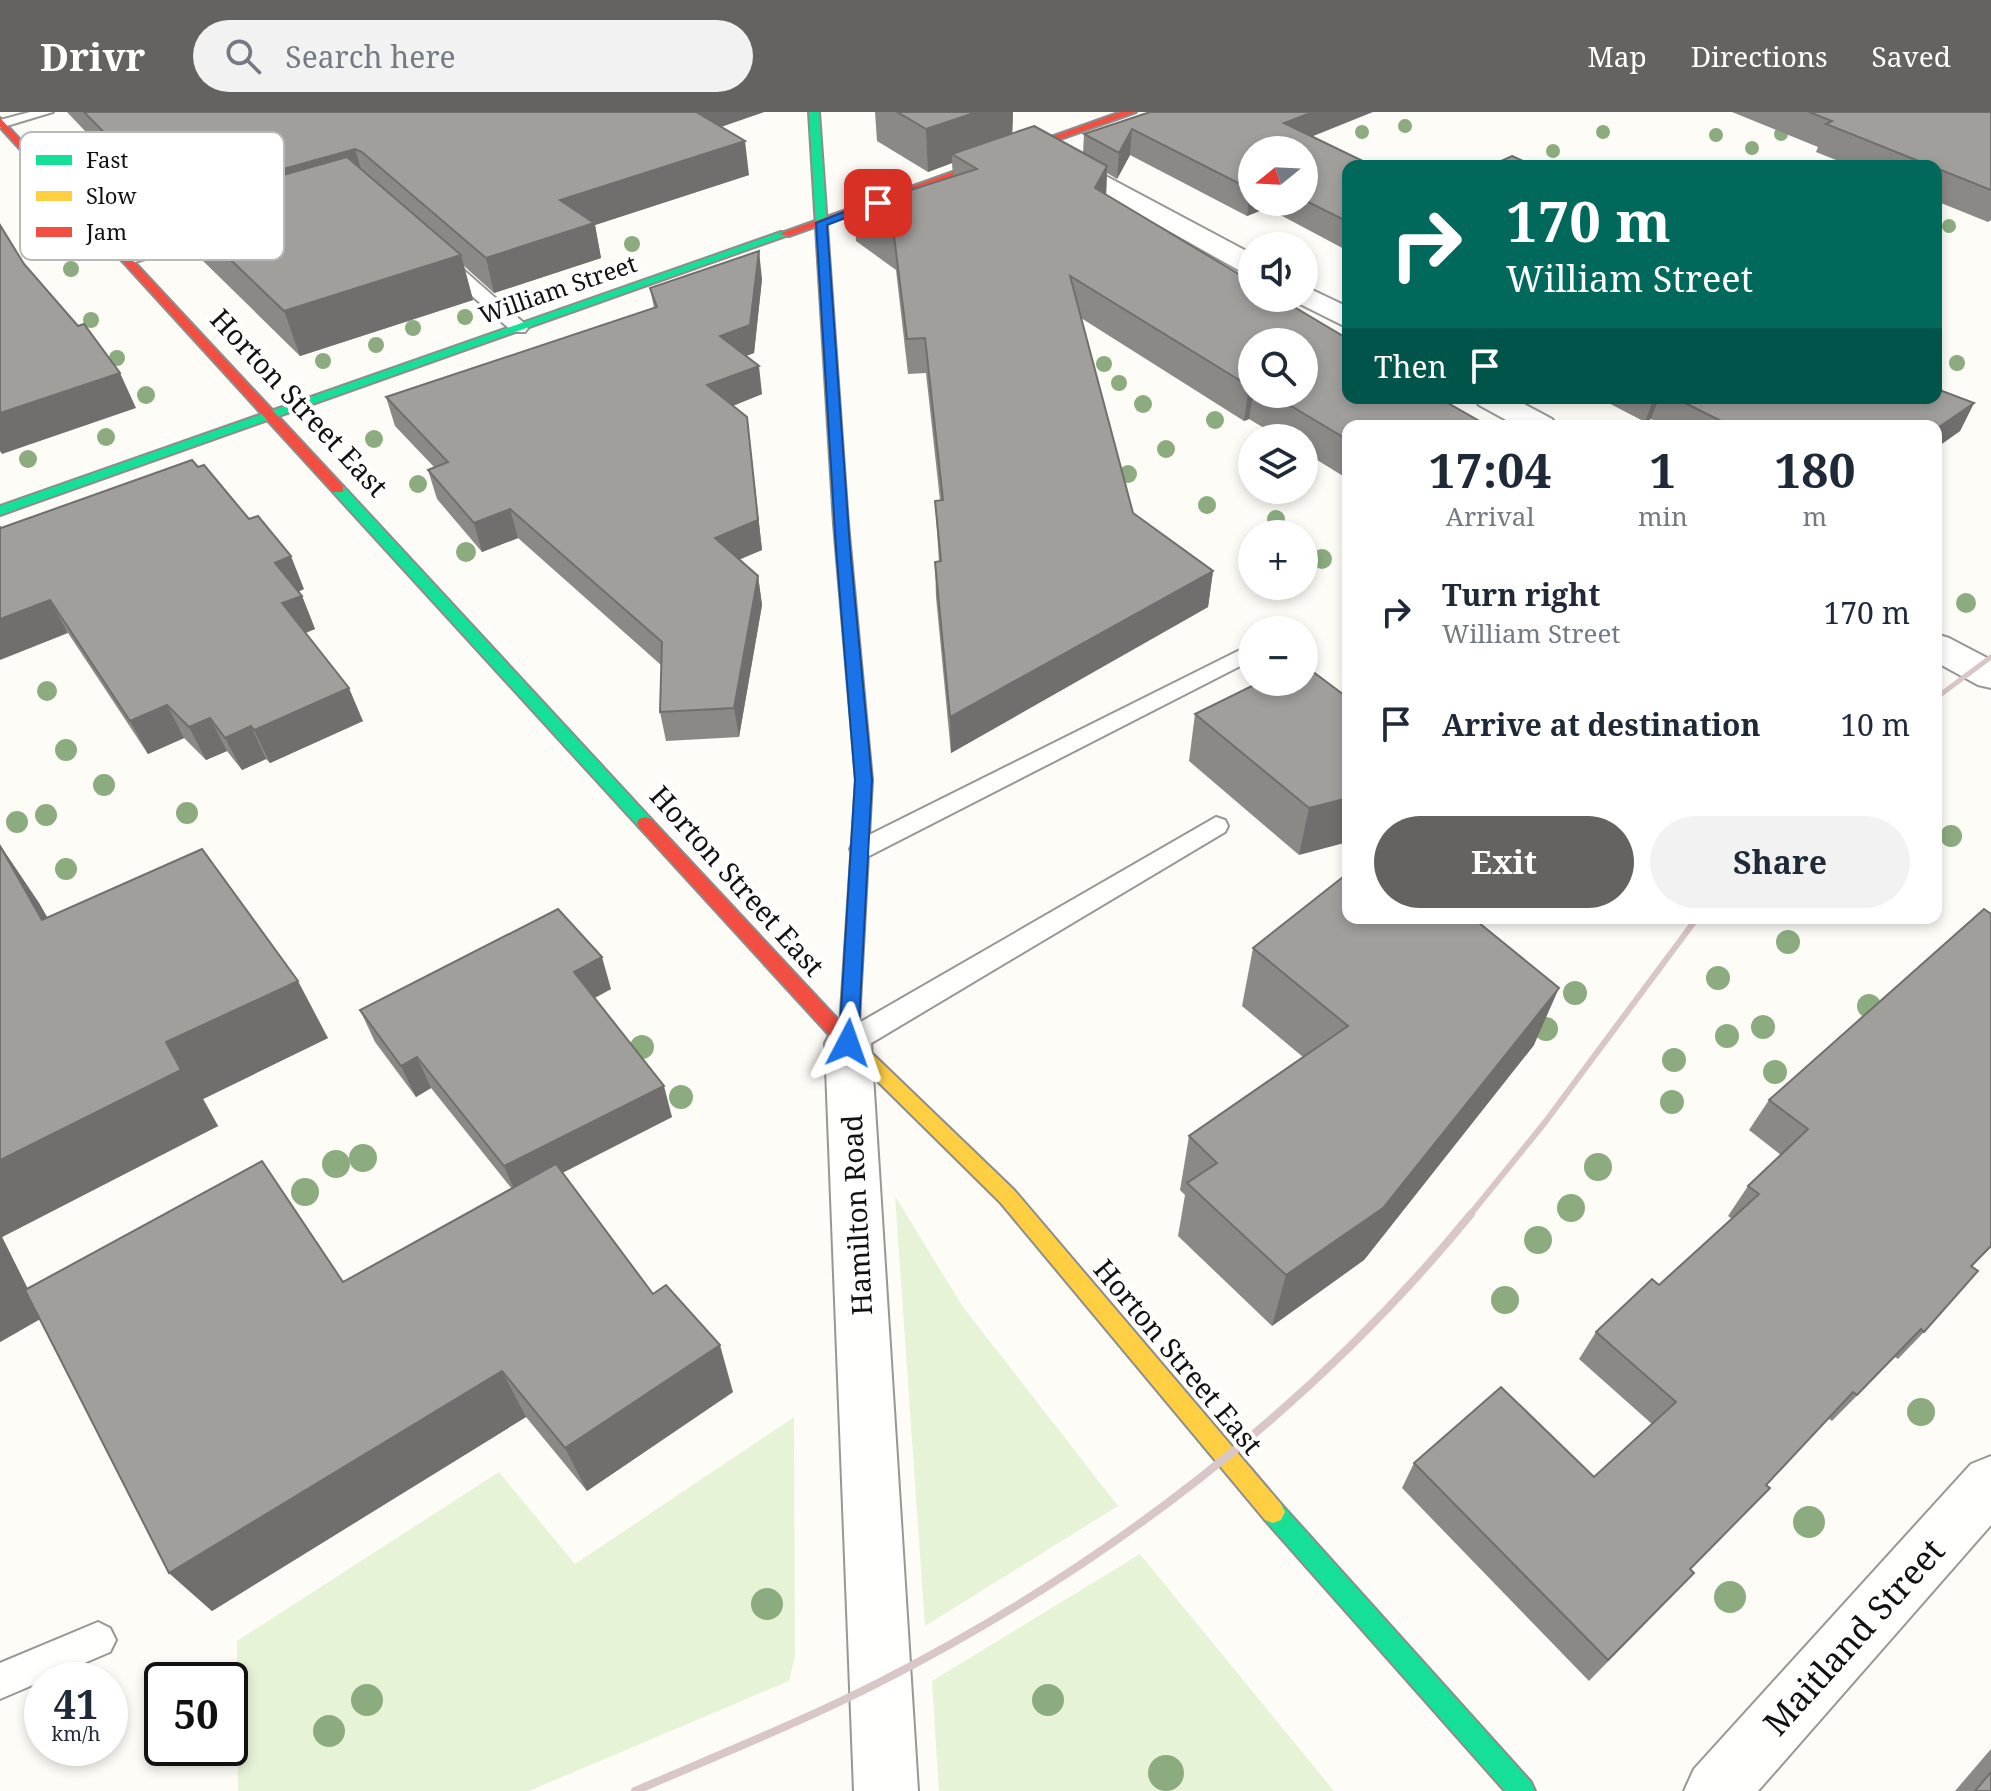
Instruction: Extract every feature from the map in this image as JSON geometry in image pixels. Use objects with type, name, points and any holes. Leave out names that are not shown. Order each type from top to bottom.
[{"type":"street","name":"Hamilton Road","points":[[814,112],[842,533],[864,780],[848,1043],[886,1791]]},
{"type":"street","name":"William Street","points":[[0,511],[1131,112]]},
{"type":"street","name":"Horton Street East","points":[[1,122],[20,142]]},
{"type":"street","points":[[1035,146],[1238,258]]},
{"type":"street","name":"Horton Street East","points":[[129,260],[848,1043],[1007,1196],[1224,1457],[1522,1791]]},
{"type":"street","points":[[1318,303],[1342,316]]},
{"type":"street","points":[[1501,404],[1530,420]]},
{"type":"street","points":[[1942,649],[1991,676]]},
{"type":"street","name":"Maitland Street","points":[[1716,1791],[1991,1483]]},
{"type":"lane","points":[[1,122],[46,112]]},
{"type":"lane","points":[[432,252],[519,328]]},
{"type":"lane","points":[[862,849],[1238,658]]},
{"type":"lane","points":[[848,1043],[1216,826]]},
{"type":"lane","points":[[0,1681],[98,1640]]},
{"type":"green space","points":[[895,1196],[963,1307],[1118,1506],[925,1626]]},
{"type":"green space","points":[[794,1417],[795,1657],[789,1681],[529,1791],[238,1791],[238,1766],[248,1766],[248,1662],[237,1662],[237,1641],[499,1472],[575,1564]]},
{"type":"green space","points":[[1140,1554],[1334,1791],[939,1791],[932,1681]]},
{"type":"building","points":[[84,112],[696,112],[745,141],[560,200],[594,223],[486,258],[355,149],[284,169],[284,132],[104,132]]},
{"type":"building","points":[[897,112],[977,112],[926,129]]},
{"type":"building","points":[[1150,112],[1313,112],[1284,123],[1311,136],[1238,136],[1238,183],[1132,129],[1119,153],[1084,134]]},
{"type":"building","points":[[1809,112],[1991,112],[1991,190],[1942,170],[1942,160],[1916,160],[1826,124],[1832,121]]},
{"type":"building","points":[[1034,126],[1107,166],[1095,188],[1238,274],[1238,312],[1303,312],[1342,335],[1342,404],[1450,404],[1478,420],[1342,420],[1342,436],[1294,408],[1318,408],[1318,328],[1238,328],[1238,379],[1070,276],[1133,513],[1213,571],[950,717],[935,562],[941,561],[935,501],[943,500],[925,338],[907,339],[894,236],[854,208],[977,169],[952,154]]},
{"type":"building","points":[[1318,139],[1361,160],[1342,160],[1342,219],[1318,207]]},
{"type":"building","points":[[347,157],[461,255],[284,311],[231,260],[284,260],[284,175]]},
{"type":"building","points":[[0,225],[20,260],[78,326],[84,324],[120,373],[0,413]]},
{"type":"building","points":[[759,251],[750,325],[720,336],[759,366],[707,385],[747,417],[758,520],[715,538],[758,576],[734,708],[660,712],[662,642],[510,509],[474,523],[428,470],[448,462],[386,397],[657,307],[650,288]]},
{"type":"building","points":[[1942,391],[1974,403],[1942,425],[1942,420],[1719,420],[1687,404],[1942,404]]},
{"type":"building","points":[[192,460],[198,467],[204,465],[249,519],[258,516],[291,556],[275,563],[302,596],[282,603],[349,688],[254,730],[251,726],[225,738],[210,718],[189,727],[167,705],[130,721],[50,600],[0,619],[0,527]]},
{"type":"building","points":[[1318,676],[1342,694],[1342,800],[1309,808],[1195,714],[1238,693],[1238,696],[1318,696]]},
{"type":"building","points":[[0,846],[42,920],[202,849],[298,981],[166,1042],[181,1070],[0,1160]]},
{"type":"building","points":[[1342,878],[1342,924],[1480,924],[1559,988],[1383,1208],[1286,1275],[1187,1183],[1217,1163],[1189,1136],[1348,1026],[1253,948]]},
{"type":"building","points":[[558,909],[602,957],[574,972],[664,1086],[504,1166],[417,1057],[401,1066],[360,1010]]},
{"type":"building","points":[[1984,909],[1991,914],[1991,1246],[1971,1266],[1978,1271],[1924,1332],[1921,1329],[1857,1395],[1853,1392],[1766,1485],[1770,1488],[1690,1569],[1694,1573],[1608,1660],[1414,1463],[1501,1387],[1594,1477],[1676,1402],[1596,1332],[1652,1279],[1659,1285],[1759,1194],[1748,1186],[1808,1129],[1769,1100]]},
{"type":"building","points":[[262,1161],[343,1282],[556,1164],[653,1294],[666,1285],[720,1345],[565,1448],[502,1371],[169,1573],[25,1290]]},
{"type":"building","points":[[1991,1772],[1991,1791],[1975,1791]]},
{"type":"railway","points":[[1942,694],[1991,657]]},
{"type":"railway","points":[[1469,1216],[1546,1121],[1693,924]]},
{"type":"railway","points":[[635,1791],[788,1726],[878,1683],[1043,1589],[1122,1536],[1272,1418],[1342,1354],[1409,1286],[1471,1214]]},
{"type":"traffic: fast","points":[[814,112],[841,524]]},
{"type":"traffic: fast","points":[[0,511],[785,234]]},
{"type":"traffic: fast","points":[[338,489],[645,823]]},
{"type":"traffic: fast","points":[[1273,1512],[1522,1791]]},
{"type":"traffic: slow","points":[[841,524],[864,780],[848,1043]]},
{"type":"traffic: slow","points":[[850,1045],[1007,1196],[1273,1512]]},
{"type":"traffic: jam","points":[[785,234],[1131,112]]},
{"type":"traffic: jam","points":[[0,121],[20,143]]},
{"type":"traffic: jam","points":[[128,260],[338,489]]},
{"type":"traffic: jam","points":[[645,823],[850,1045]]},
{"type":"route","points":[[848,1043],[864,780],[843,548],[821,223],[878,203]]}]
